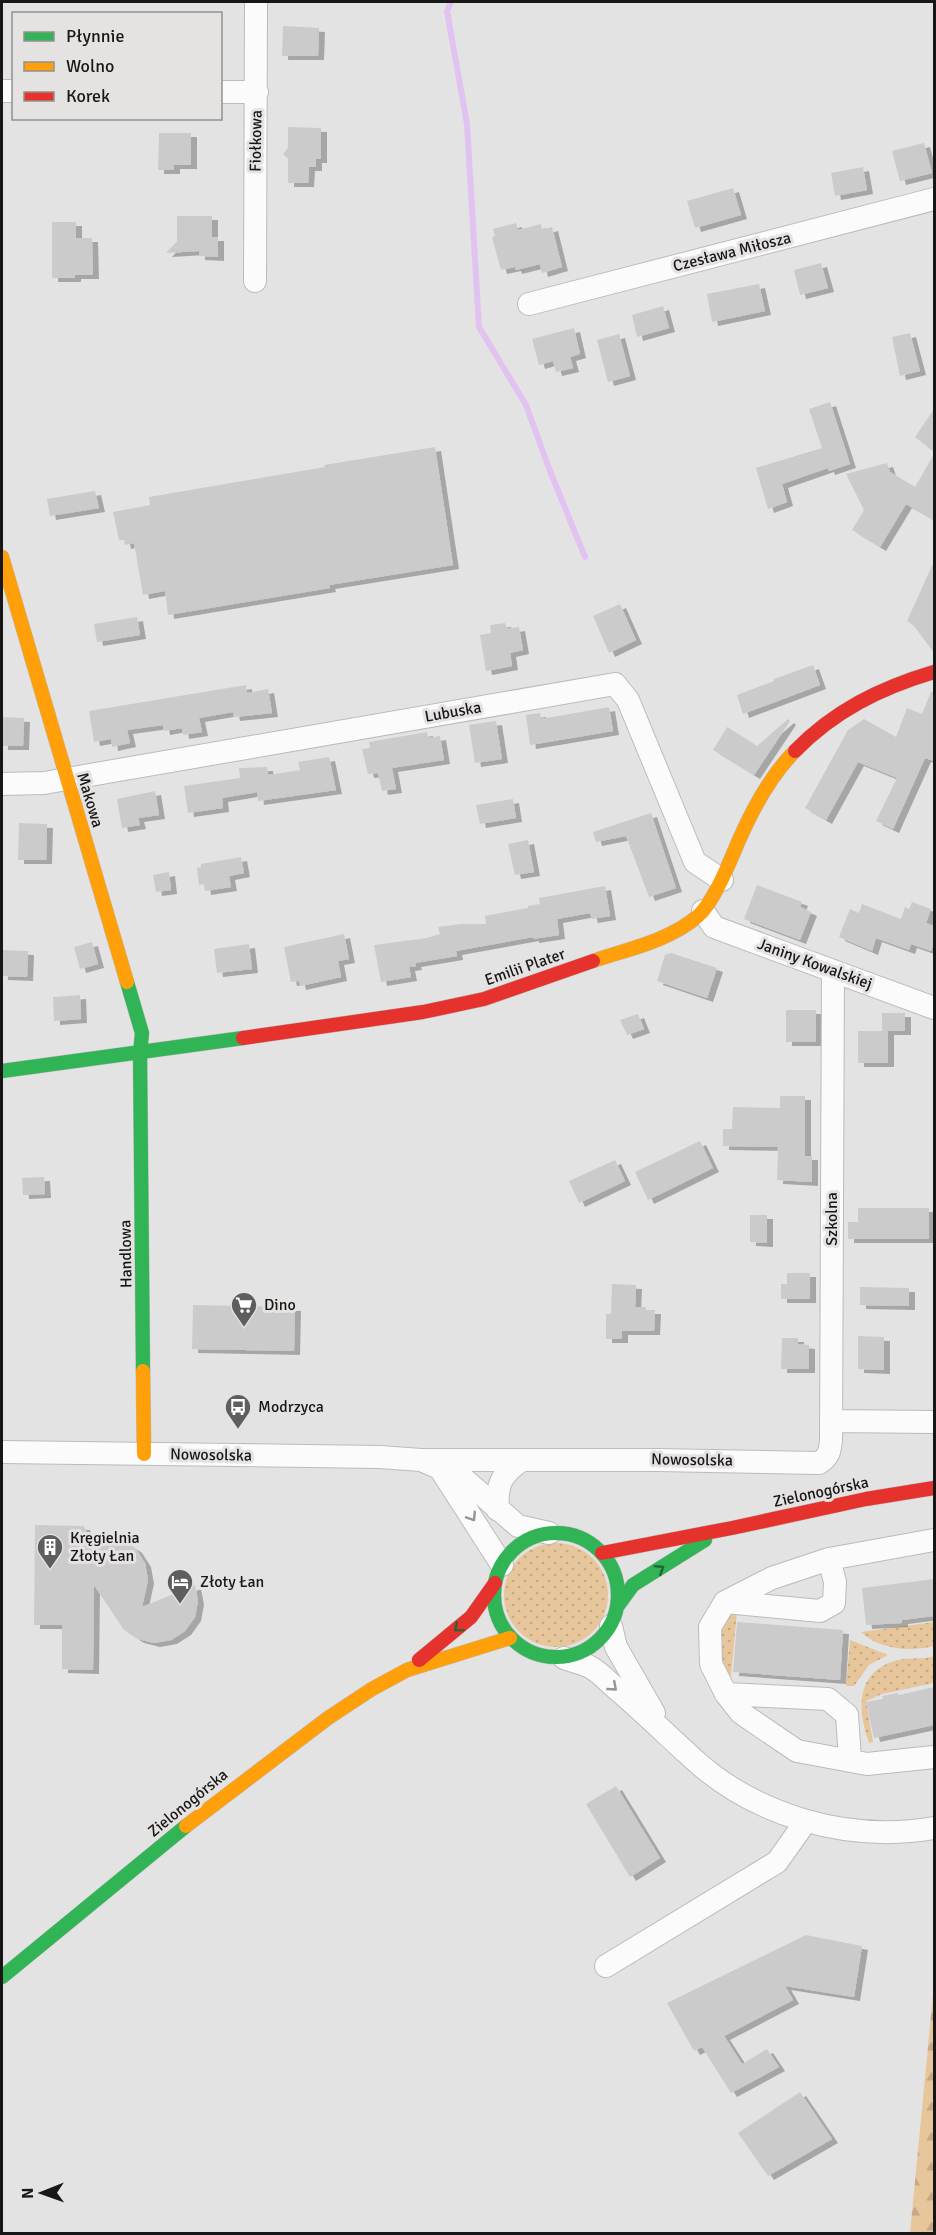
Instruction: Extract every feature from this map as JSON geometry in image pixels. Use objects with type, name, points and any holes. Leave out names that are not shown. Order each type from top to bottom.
[{"type":"street","name":"Fiołkowa","points":[[255,281],[256,2]]},
{"type":"street","points":[[222,92],[257,92]]},
{"type":"street","name":"Czesława Miłosza","points":[[529,304],[934,199]]},
{"type":"street","name":"Makowa","points":[[2,564],[135,1009],[141,1034],[140,1053]]},
{"type":"street","name":"Emilii Plater","points":[[2,1071],[423,1012],[484,999],[660,938],[682,927],[703,911],[722,880],[757,804],[801,742],[824,724],[872,694],[906,680],[934,672]]},
{"type":"street","name":"Lubuska","points":[[67,778],[615,684],[628,700],[695,862],[722,880]]},
{"type":"street","points":[[2,784],[44,783],[67,778]]},
{"type":"street","name":"Janiny Kowalskiej","points":[[703,911],[714,927],[934,1008]]},
{"type":"street","name":"Szkolna","points":[[819,1463],[827,1458],[830,1450],[831,1421],[833,970]]},
{"type":"street","name":"Handlowa","points":[[140,1053],[144,1454]]},
{"type":"street","points":[[831,1421],[934,1422]]},
{"type":"street","name":"Nowosolska","points":[[2,1452],[380,1457],[421,1460],[819,1463]]},
{"type":"street","name":"Nowosolska","points":[[421,1460],[464,1479],[518,1526],[549,1533]]},
{"type":"street","points":[[498,1510],[497,1494],[501,1481],[509,1469],[522,1460]]},
{"type":"street","points":[[441,1470],[498,1574]]},
{"type":"street","name":"Zielonogórska","points":[[602,1553],[619,1552],[653,1543],[716,1533],[802,1512],[934,1488]]},
{"type":"street","points":[[664,1730],[616,1647],[614,1617],[618,1588],[613,1569],[602,1553],[586,1540],[568,1534],[549,1533],[530,1539],[514,1549],[498,1574],[494,1603],[499,1622],[510,1638],[526,1650],[544,1657],[564,1658],[591,1667],[664,1730],[690,1757],[754,1801],[806,1821],[846,1829],[887,1833],[934,1828]]},
{"type":"street","name":"Zielonogórska","points":[[614,1617],[633,1585],[716,1533]]},
{"type":"street","points":[[934,1540],[829,1559],[772,1578],[725,1602],[710,1627],[711,1664],[726,1694],[741,1713],[796,1751],[867,1764],[934,1757]]},
{"type":"street","points":[[725,1602],[820,1611],[834,1603],[835,1582],[829,1559]]},
{"type":"street","name":"Zielonogórska","points":[[2,1977],[199,1815],[285,1748],[372,1689],[407,1670],[471,1617],[498,1574]]},
{"type":"street","points":[[564,1658],[582,1652],[599,1641],[614,1617]]},
{"type":"street","name":"Zielonogórska","points":[[407,1670],[510,1638]]},
{"type":"street","points":[[726,1694],[828,1699],[847,1715],[850,1761]]},
{"type":"street","points":[[606,1966],[777,1862],[806,1821]]},
{"type":"green space","points":[[556,1543],[576,1547],[593,1558],[604,1575],[608,1595],[604,1615],[593,1632],[576,1643],[556,1647],[536,1643],[519,1632],[508,1615],[504,1595],[508,1575],[519,1558],[536,1547]]},
{"type":"green space","points":[[737,1611],[731,1676],[717,1661],[715,1637],[723,1617]]},
{"type":"green space","points":[[934,1622],[934,1646],[925,1648],[905,1649],[886,1646],[861,1632]]},
{"type":"green space","points":[[850,1640],[888,1655],[869,1665],[854,1686],[846,1686]]},
{"type":"green space","points":[[934,1656],[934,1683],[882,1694],[866,1701],[873,1742],[869,1743],[862,1717],[863,1693],[867,1682],[884,1665],[898,1660]]},
{"type":"green space","points":[[934,1984],[934,2233],[910,2233]]},
{"type":"building","points":[[283,26],[319,28],[318,56],[282,56]]},
{"type":"building","points":[[288,127],[321,128],[321,159],[316,159],[316,167],[309,167],[308,183],[288,183],[288,159],[283,154],[288,148]]},
{"type":"building","points":[[159,133],[191,133],[191,165],[174,165],[174,170],[158,170]]},
{"type":"building","points":[[924,143],[932,173],[900,181],[892,151]]},
{"type":"building","points":[[863,167],[867,190],[835,196],[831,173]]},
{"type":"building","points":[[733,188],[741,215],[695,228],[687,201]]},
{"type":"building","points":[[177,216],[212,216],[212,237],[218,237],[218,257],[199,256],[199,251],[166,253],[177,241]]},
{"type":"building","points":[[52,222],[76,222],[76,238],[92,238],[93,275],[52,278]]},
{"type":"building","points":[[516,223],[518,230],[541,224],[542,230],[552,227],[562,267],[542,273],[540,264],[516,270],[515,267],[501,270],[492,237],[495,236],[493,229]]},
{"type":"building","points":[[821,263],[828,288],[800,295],[794,270]]},
{"type":"building","points":[[759,284],[765,311],[712,322],[707,294]]},
{"type":"building","points":[[663,306],[669,328],[637,337],[632,315]]},
{"type":"building","points":[[574,328],[580,354],[570,357],[573,368],[556,372],[553,361],[539,365],[532,339]]},
{"type":"building","points":[[910,333],[920,371],[900,376],[892,337]]},
{"type":"building","points":[[619,334],[630,376],[608,382],[597,340]]},
{"type":"building","points":[[830,402],[850,464],[829,471],[828,468],[782,484],[787,502],[768,509],[756,468],[822,448],[809,409]]},
{"type":"building","points":[[934,409],[934,452],[915,437]]},
{"type":"building","points":[[435,447],[453,565],[168,615],[165,591],[143,595],[134,543],[125,545],[124,540],[119,540],[113,512],[150,505],[149,497]]},
{"type":"building","points":[[934,454],[934,520],[906,504],[880,547],[852,530],[864,510],[846,474],[887,463],[890,472],[915,487]]},
{"type":"building","points":[[95,491],[99,508],[50,516],[47,499]]},
{"type":"building","points":[[934,561],[934,653],[914,626],[907,621]]},
{"type":"building","points":[[620,604],[636,640],[609,653],[593,616]]},
{"type":"building","points":[[137,617],[140,635],[97,642],[94,624]]},
{"type":"building","points":[[505,623],[507,629],[519,627],[523,650],[510,653],[512,666],[486,671],[480,635],[491,633],[490,625]]},
{"type":"building","points":[[813,665],[820,685],[743,714],[737,695]]},
{"type":"building","points":[[246,685],[247,693],[268,689],[272,713],[234,717],[233,712],[199,718],[202,732],[183,735],[182,728],[164,731],[163,725],[127,730],[130,743],[112,747],[111,739],[94,742],[89,711]]},
{"type":"building","points":[[934,691],[934,761],[925,758],[893,829],[876,821],[897,778],[858,762],[826,820],[805,808],[848,730],[864,719],[896,737],[907,708],[922,714],[931,692]]},
{"type":"building","points":[[609,707],[613,731],[530,745],[526,715],[540,713],[541,719]]},
{"type":"building","points":[[2,717],[24,718],[23,746],[2,746]]},
{"type":"building","points":[[788,719],[790,721],[754,775],[713,750],[727,727],[757,746]]},
{"type":"building","points":[[496,721],[502,759],[475,763],[469,725]]},
{"type":"building","points":[[427,732],[428,738],[440,736],[444,760],[392,768],[396,789],[382,791],[378,773],[368,774],[362,749],[370,748],[369,742]]},
{"type":"building","points":[[329,757],[336,790],[258,801],[257,792],[222,798],[223,808],[188,813],[184,786],[240,778],[239,768],[267,767],[268,775],[300,770],[298,762]]},
{"type":"building","points":[[155,791],[159,815],[138,818],[140,825],[122,828],[117,799]]},
{"type":"building","points":[[513,799],[516,818],[480,824],[476,805]]},
{"type":"building","points":[[651,813],[676,888],[649,897],[626,836],[596,842],[593,832]]},
{"type":"building","points":[[19,823],[47,824],[46,860],[18,860]]},
{"type":"building","points":[[528,840],[534,872],[515,875],[508,844]]},
{"type":"building","points":[[241,857],[244,873],[229,876],[231,887],[205,891],[204,884],[199,885],[197,868],[201,867],[201,864]]},
{"type":"building","points":[[169,872],[171,890],[156,892],[153,875]]},
{"type":"building","points":[[757,885],[802,902],[800,907],[811,912],[800,940],[744,919]]},
{"type":"building","points":[[605,886],[610,916],[592,919],[590,913],[557,919],[559,935],[533,939],[533,937],[456,951],[457,956],[415,963],[416,966],[409,967],[411,977],[381,982],[374,945],[427,938],[440,934],[438,927],[486,924],[485,916],[540,904],[539,898]]},
{"type":"building","points":[[912,902],[931,909],[926,923],[934,926],[934,942],[931,951],[911,944],[909,950],[876,938],[872,951],[839,937],[850,909],[859,913],[862,904],[901,919],[905,907],[909,909]]},
{"type":"building","points":[[344,934],[349,959],[338,961],[341,977],[300,986],[299,981],[291,982],[284,947]]},
{"type":"building","points":[[92,942],[98,964],[80,969],[74,947]]},
{"type":"building","points":[[249,944],[252,969],[217,973],[214,949]]},
{"type":"building","points":[[2,950],[28,951],[27,977],[2,976]]},
{"type":"building","points":[[671,953],[717,968],[707,998],[657,981],[665,955]]},
{"type":"building","points":[[80,995],[81,1019],[54,1021],[53,997]]},
{"type":"building","points":[[786,1010],[816,1010],[816,1042],[786,1042]]},
{"type":"building","points":[[882,1013],[905,1013],[905,1031],[888,1031],[888,1063],[858,1063],[858,1031],[882,1031]]},
{"type":"building","points":[[638,1014],[644,1029],[627,1035],[620,1020]]},
{"type":"building","points":[[780,1096],[805,1096],[805,1156],[812,1156],[812,1182],[777,1180],[778,1147],[723,1146],[723,1129],[732,1129],[733,1107],[780,1108]]},
{"type":"building","points":[[700,1141],[713,1168],[648,1200],[635,1172]]},
{"type":"building","points":[[615,1160],[625,1181],[579,1203],[569,1181]]},
{"type":"building","points":[[44,1177],[45,1194],[23,1195],[22,1178]]},
{"type":"building","points":[[858,1208],[929,1208],[929,1239],[848,1239],[848,1222],[858,1222]]},
{"type":"building","points":[[750,1215],[767,1215],[767,1243],[750,1242]]},
{"type":"building","points":[[787,1273],[810,1273],[810,1299],[781,1299],[781,1284],[787,1284]]},
{"type":"building","points":[[612,1284],[636,1285],[635,1307],[655,1310],[654,1331],[622,1331],[622,1339],[606,1339],[606,1314],[611,1314]]},
{"type":"building","points":[[860,1287],[909,1288],[909,1306],[860,1305]]},
{"type":"building","name":"Dino","points":[[193,1305],[295,1307],[294,1351],[192,1349]]},
{"type":"building","points":[[858,1336],[884,1337],[884,1370],[858,1369]]},
{"type":"building","points":[[782,1338],[798,1338],[798,1344],[809,1345],[809,1369],[781,1369]]},
{"type":"building","name":"Złoty Łan","points":[[35,1525],[84,1526],[90,1540],[106,1537],[123,1540],[136,1549],[145,1563],[148,1580],[142,1607],[195,1585],[198,1601],[195,1617],[185,1631],[171,1640],[154,1643],[138,1639],[124,1630],[94,1585],[93,1670],[62,1669],[62,1625],[34,1625]]},
{"type":"building","points":[[934,1579],[934,1616],[902,1620],[902,1623],[866,1625],[862,1588]]},
{"type":"building","points":[[737,1622],[843,1630],[840,1680],[733,1672]]},
{"type":"building","points":[[934,1687],[934,1725],[874,1738],[866,1702],[883,1699],[882,1696],[898,1693],[899,1695]]},
{"type":"building","points":[[616,1786],[660,1858],[630,1877],[586,1804]]},
{"type":"building","points":[[806,1935],[862,1946],[854,1997],[785,1986],[793,2000],[724,2036],[742,2064],[767,2049],[779,2067],[731,2093],[702,2047],[694,2051],[667,2003]]},
{"type":"building","points":[[800,2092],[832,2139],[768,2176],[738,2133]]},
{"type":"waterway","points":[[451,2],[447,11],[467,124],[479,327],[526,405],[585,557]]},
{"type":"traffic: fast","points":[[127,982],[142,1033],[140,1053],[143,1371]]},
{"type":"traffic: fast","points":[[2,1071],[243,1038]]},
{"type":"traffic: fast","points":[[556,1533],[580,1538],[600,1551],[613,1571],[618,1595],[613,1619],[600,1639],[580,1652],[556,1657],[532,1652],[512,1639],[499,1619],[494,1595],[499,1571],[512,1551],[532,1538],[556,1533]]},
{"type":"traffic: fast","points":[[617,1607],[633,1585],[705,1540]]},
{"type":"traffic: fast","points":[[2,1977],[186,1826]]},
{"type":"traffic: slow","points":[[2,557],[127,982]]},
{"type":"traffic: slow","points":[[593,961],[661,938],[687,925],[704,910],[716,891],[756,804],[778,771],[795,751]]},
{"type":"traffic: slow","points":[[143,1371],[144,1454]]},
{"type":"traffic: slow","points":[[186,1826],[328,1718],[372,1689],[407,1670],[510,1638]]},
{"type":"traffic: jam","points":[[795,751],[826,724],[859,702],[895,685],[934,672]]},
{"type":"traffic: jam","points":[[243,1038],[423,1012],[484,999],[593,961]]},
{"type":"traffic: jam","points":[[602,1553],[866,1499],[934,1488]]},
{"type":"traffic: jam","points":[[419,1660],[471,1617],[495,1583]]},
{"type":"place","name":"Dino","points":[[244,1328]]},
{"type":"place","name":"Modrzyca","points":[[238,1430]]},
{"type":"place","name":"Kręgielnia Złoty Łan","points":[[50,1570]]},
{"type":"place","name":"Złoty Łan","points":[[180,1605]]}]
